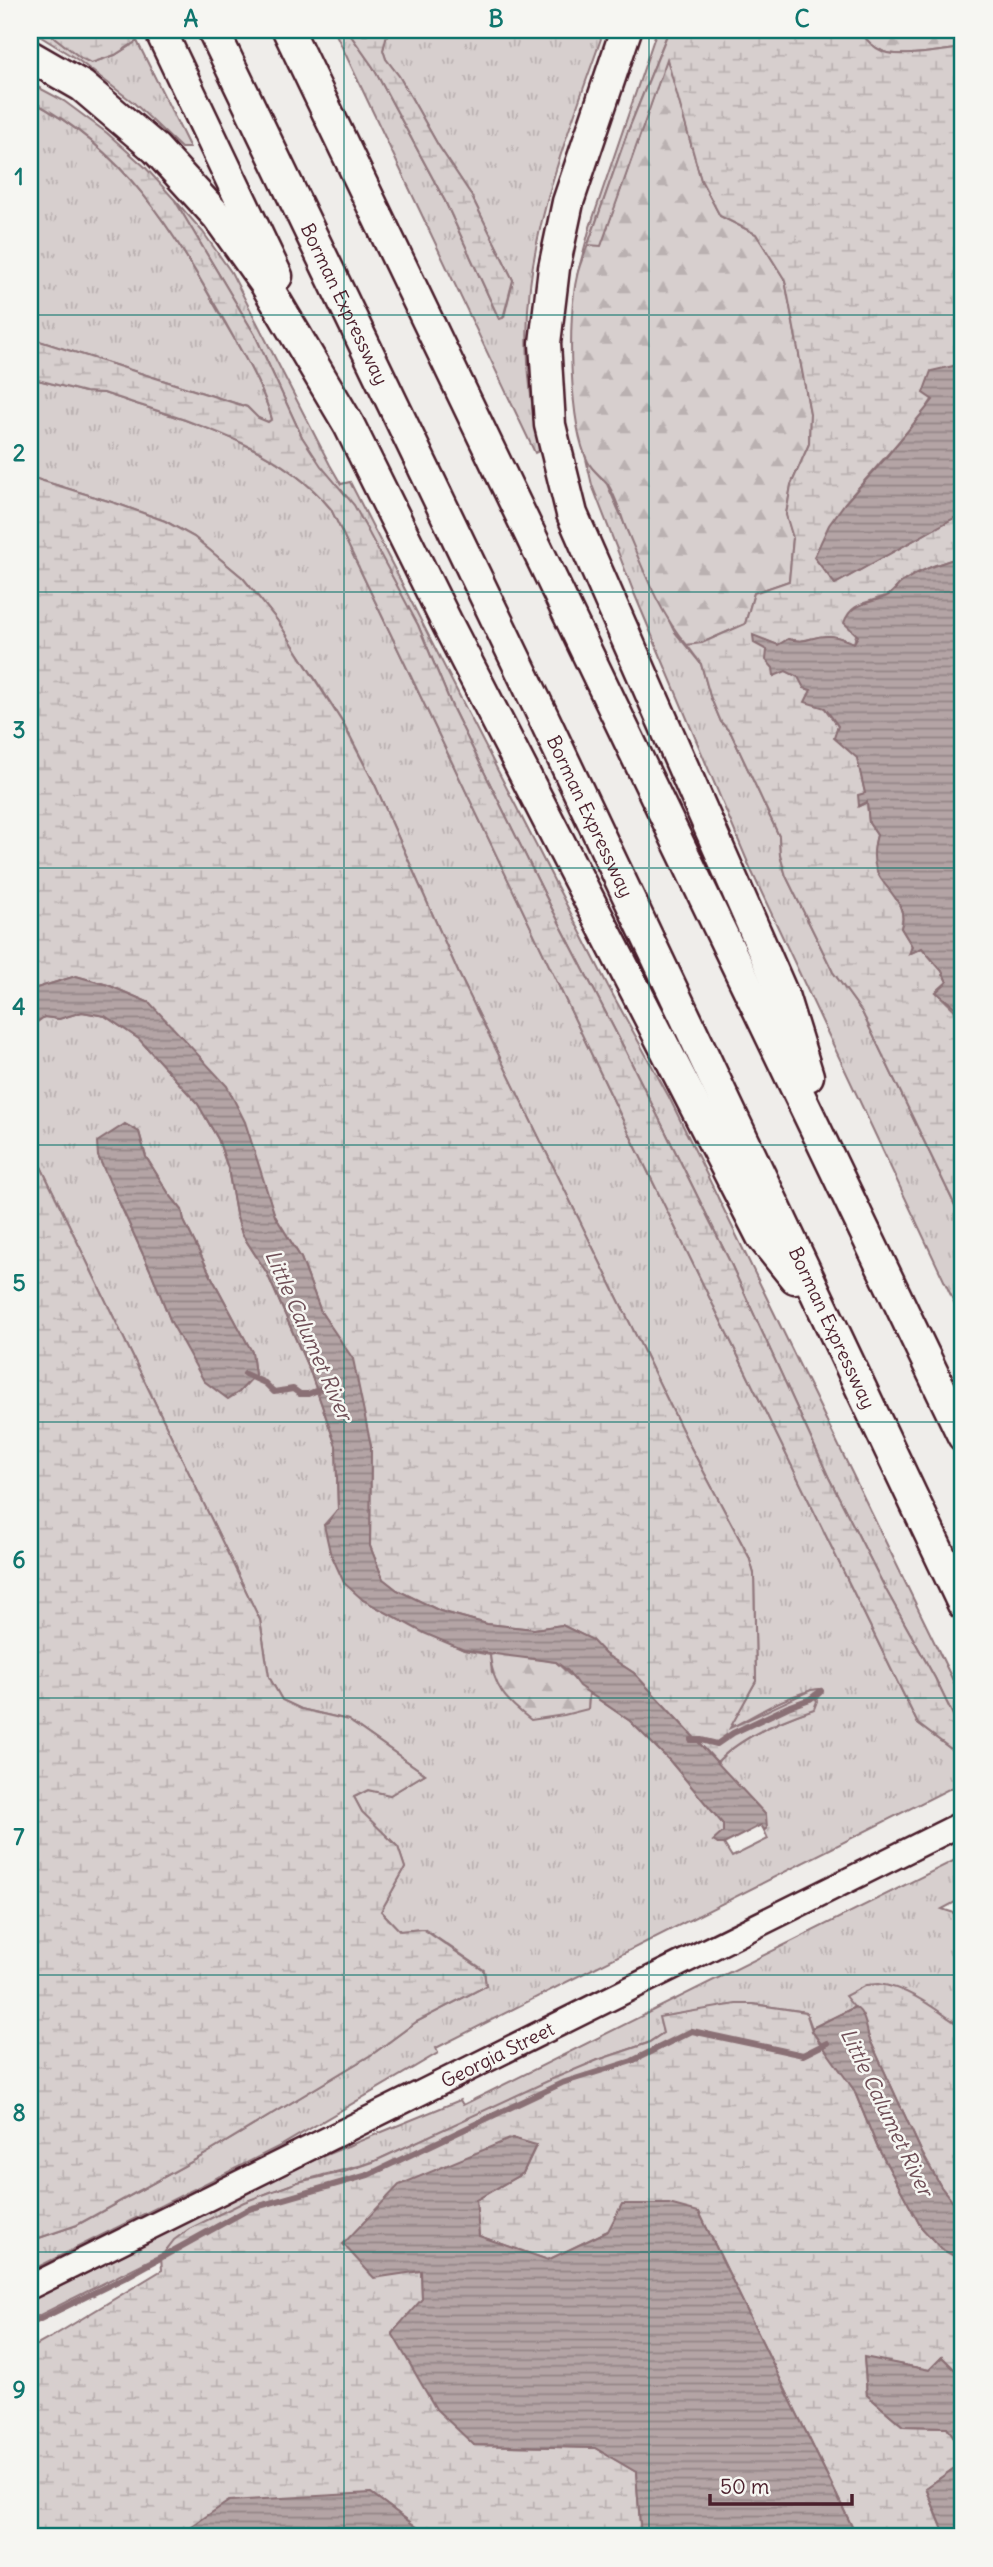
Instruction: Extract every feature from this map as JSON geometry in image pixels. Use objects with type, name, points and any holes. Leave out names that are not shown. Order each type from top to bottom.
[{"type":"highway","points":[[160,30],[349,425],[460,648],[762,1237],[828,1321]]},
{"type":"highway","name":"Borman Expressway","points":[[213,30],[539,708],[963,1604]]},
{"type":"highway","points":[[288,30],[963,1436]]},
{"type":"highway","points":[[626,30],[568,202],[554,268],[545,344],[550,425],[572,514],[783,995],[837,1170]]},
{"type":"highway","points":[[30,56],[82,86],[156,149],[218,217],[265,283],[349,425]]},
{"type":"street","name":"Georgia Street","points":[[30,2287],[963,1823]]},
{"type":"green space","points":[[30,30],[45,30],[91,63],[115,55],[137,41],[190,148],[181,148],[134,103],[78,60]]},
{"type":"green space","points":[[45,30],[132,30],[137,41],[115,55],[91,63]]},
{"type":"green space","points":[[334,30],[347,30],[373,67],[445,201],[499,319],[504,317],[513,280],[470,193],[386,59],[383,50],[388,30],[604,30],[550,188],[535,253],[530,286],[527,347],[530,389],[541,450],[535,453]]},
{"type":"green space","points":[[347,30],[361,30],[363,35],[367,35],[369,30],[388,30],[383,50],[386,59],[470,193],[513,280],[503,318],[499,319],[445,201],[373,67]]},
{"type":"green space","points":[[657,30],[669,30],[628,131],[577,276],[590,227]]},
{"type":"green space","points":[[669,30],[860,30],[873,46],[891,54],[963,48],[963,370],[953,366],[923,414],[845,503],[814,557],[835,584],[963,513],[963,548],[957,558],[933,566],[902,582],[889,595],[864,603],[854,643],[838,637],[822,636],[800,641],[788,639],[778,645],[753,636],[786,671],[799,677],[804,688],[811,690],[838,726],[835,738],[857,757],[865,793],[859,806],[867,802],[869,823],[877,835],[874,852],[876,865],[900,906],[903,916],[901,928],[912,946],[910,953],[922,948],[942,971],[947,982],[936,992],[963,1018],[963,1222],[862,1012],[833,972],[786,876],[780,855],[779,836],[731,733],[721,722],[701,664],[687,645],[702,643],[745,624],[754,593],[789,581],[793,538],[786,515],[791,485],[809,444],[810,413],[785,280],[756,234],[720,216],[701,180],[667,59],[601,246],[588,245],[628,131]]},
{"type":"green space","points":[[860,30],[963,30],[963,48],[891,54],[873,46]]},
{"type":"green space","points":[[667,58],[701,180],[720,216],[756,234],[785,280],[810,413],[809,444],[791,485],[786,514],[793,537],[789,581],[754,593],[745,624],[702,643],[687,645],[667,618],[652,588],[612,492],[588,462],[577,423],[571,343],[574,294],[579,268],[588,245],[601,245]]},
{"type":"green space","points":[[30,83],[64,101],[107,133],[145,167],[174,199],[255,335],[302,437],[321,466],[354,505],[418,625],[453,709],[730,1262],[829,1478],[935,1678],[963,1736],[963,1758],[918,1724],[631,1137],[331,509],[283,466],[226,436],[104,393],[85,392],[30,378],[30,338],[247,407],[258,418],[268,422],[272,419],[263,393],[245,357],[166,225],[120,168],[94,143],[64,120],[30,100]]},
{"type":"green space","points":[[30,100],[93,142],[143,194],[164,222],[250,367],[272,419],[268,422],[258,418],[247,407],[30,338]]},
{"type":"green space","points":[[174,199],[203,232],[231,272],[330,465],[341,484],[350,482],[608,986],[669,1097],[963,1701],[963,1736],[829,1478],[730,1262],[453,709],[418,625],[302,437],[255,335]]},
{"type":"green space","points":[[30,378],[85,392],[104,393],[227,436],[283,466],[331,509],[631,1137],[918,1724],[963,1758],[963,1782],[436,2048],[438,2053],[282,2145],[30,2271],[30,2241],[77,2225],[204,2155],[374,2053],[416,2022],[486,1986],[484,1970],[424,1929],[400,1931],[381,1911],[405,1868],[398,1847],[362,1812],[354,1797],[368,1790],[390,1795],[425,1774],[348,1720],[301,1709],[282,1700],[269,1677],[260,1620],[30,1144],[30,1027],[44,1017],[59,1019],[82,1012],[105,1016],[139,1039],[198,1104],[218,1139],[228,1169],[242,1234],[267,1273],[311,1374],[336,1446],[338,1509],[324,1525],[363,1600],[464,1650],[490,1655],[492,1673],[588,1709],[589,1693],[630,1721],[670,1761],[723,1824],[718,1844],[724,1844],[732,1857],[768,1839],[764,1830],[767,1828],[717,1762],[749,1737],[813,1709],[820,1689],[785,1699],[729,1729],[756,1681],[754,1574],[749,1557],[690,1446],[459,974],[375,785],[343,722],[277,620],[243,578],[194,537],[165,521],[30,477]],"holes":[[[125,1124],[139,1132],[146,1157],[182,1210],[184,1221],[211,1276],[252,1352],[255,1375],[239,1392],[171,1322],[98,1156]]]},
{"type":"green space","points":[[576,415],[587,460],[607,484],[674,631],[701,664],[721,722],[731,733],[779,836],[780,855],[786,876],[833,972],[862,1012],[963,1222],[963,1321],[751,870],[634,593],[592,485]]},
{"type":"green space","points":[[30,477],[165,521],[194,537],[243,578],[277,620],[342,722],[375,785],[459,974],[690,1446],[749,1557],[754,1574],[756,1681],[730,1728],[811,1690],[820,1689],[822,1693],[816,1699],[814,1709],[762,1730],[717,1762],[634,1673],[605,1654],[590,1639],[562,1625],[534,1629],[487,1624],[440,1611],[397,1590],[383,1579],[370,1546],[371,1446],[336,1336],[321,1312],[301,1258],[275,1216],[259,1171],[150,1003],[108,985],[76,976],[30,990]]},
{"type":"green space","points":[[30,1144],[260,1620],[269,1677],[282,1700],[301,1709],[348,1720],[425,1774],[390,1795],[368,1790],[354,1797],[362,1812],[398,1847],[405,1868],[381,1911],[400,1931],[423,1929],[484,1971],[486,1986],[416,2022],[374,2053],[204,2155],[77,2225],[30,2241]]},
{"type":"green space","points":[[498,1653],[556,1662],[589,1693],[588,1709],[531,1720],[508,1700],[498,1685],[490,1655]]},
{"type":"green space","points":[[963,1856],[963,1898],[942,1909],[963,1916],[963,2028],[951,2020],[853,2006],[855,2007],[812,2028],[806,2012],[753,2004],[660,2017],[663,2033],[648,2043],[598,2060],[373,2162],[305,2180],[245,2202],[188,2231],[164,2253],[30,2320],[30,2298],[294,2168],[460,2100],[463,2105]]},
{"type":"green space","points":[[878,1984],[912,1995],[963,2028],[963,2154],[957,2173],[964,2195],[963,2215],[941,2187],[922,2153],[862,2019],[845,1996],[866,1985]]},
{"type":"green space","points":[[736,2004],[806,2012],[812,2031],[836,2061],[854,2090],[877,2146],[921,2227],[941,2248],[963,2261],[963,2378],[942,2357],[930,2370],[864,2358],[867,2395],[903,2426],[947,2427],[963,2450],[963,2462],[926,2488],[946,2537],[857,2537],[699,2212],[608,2231],[548,2260],[479,2236],[476,2200],[523,2173],[536,2146],[512,2138],[421,2271],[422,2299],[474,2445],[595,2448],[636,2472],[641,2537],[430,2537],[371,2493],[193,2526],[200,2537],[30,2537],[30,2349],[162,2270],[161,2257],[174,2240],[189,2229],[244,2202],[298,2182],[344,2172],[373,2162],[550,2080],[648,2043],[663,2033],[659,2017]]},
{"type":"water","points":[[953,366],[963,370],[963,513],[835,584],[814,557],[829,525],[933,400],[923,393],[931,371]]},
{"type":"water","points":[[963,548],[963,1018],[957,1009],[936,992],[947,982],[942,971],[922,948],[909,954],[912,946],[901,928],[903,920],[900,907],[876,869],[874,852],[877,835],[869,823],[867,802],[859,806],[858,795],[865,793],[857,758],[834,738],[838,726],[825,708],[805,702],[811,690],[804,688],[798,677],[786,671],[774,676],[773,668],[766,660],[767,650],[754,643],[753,635],[778,645],[788,639],[800,641],[821,636],[841,638],[854,643],[858,636],[844,623],[852,610],[889,595],[901,583],[921,571],[957,558]]},
{"type":"water","name":"Little Calumet River","points":[[76,976],[108,985],[150,1003],[227,1086],[245,1122],[275,1216],[301,1258],[321,1312],[353,1359],[371,1446],[370,1546],[383,1579],[397,1590],[440,1611],[487,1624],[534,1629],[562,1625],[591,1639],[605,1654],[634,1673],[766,1815],[767,1828],[764,1830],[761,1825],[724,1844],[718,1844],[713,1841],[723,1832],[723,1824],[670,1761],[630,1721],[579,1686],[568,1671],[556,1662],[464,1650],[424,1633],[363,1600],[344,1583],[330,1552],[324,1525],[338,1509],[336,1446],[311,1374],[267,1273],[242,1234],[228,1168],[218,1139],[198,1104],[139,1039],[105,1016],[82,1012],[59,1019],[44,1017],[30,1027],[30,990]]},
{"type":"water","points":[[125,1124],[139,1132],[146,1157],[182,1210],[184,1221],[211,1276],[252,1352],[255,1375],[228,1399],[204,1381],[171,1322],[98,1156],[97,1142]]},
{"type":"water","name":"Little Calumet River","points":[[855,2007],[863,2017],[869,2038],[922,2153],[941,2187],[963,2215],[963,2261],[941,2249],[921,2227],[877,2146],[854,2090],[812,2031],[812,2028]]},
{"type":"water","points":[[512,2138],[536,2145],[523,2173],[476,2200],[479,2236],[548,2260],[608,2231],[622,2204],[669,2204],[699,2212],[857,2537],[641,2537],[636,2472],[595,2448],[474,2445],[436,2409],[392,2333],[422,2299],[421,2271],[374,2278],[343,2244],[399,2185]]},
{"type":"water","points":[[864,2357],[929,2370],[942,2357],[963,2378],[963,2450],[947,2427],[903,2426],[867,2395]]},
{"type":"water","points":[[963,2462],[963,2537],[946,2537],[926,2488]]},
{"type":"water","points":[[371,2493],[430,2537],[200,2537],[192,2526],[229,2501]]},
{"type":"waterway","name":"Little Calumet River","points":[[245,1374],[265,1383],[274,1392],[293,1389],[300,1394],[308,1394],[323,1388]]},
{"type":"waterway","points":[[691,1740],[717,1744],[733,1733],[810,1699],[821,1691]]},
{"type":"waterway","points":[[30,2324],[124,2278],[249,2209],[368,2175],[562,2083],[632,2061],[692,2031],[803,2055],[827,2043]]}]
